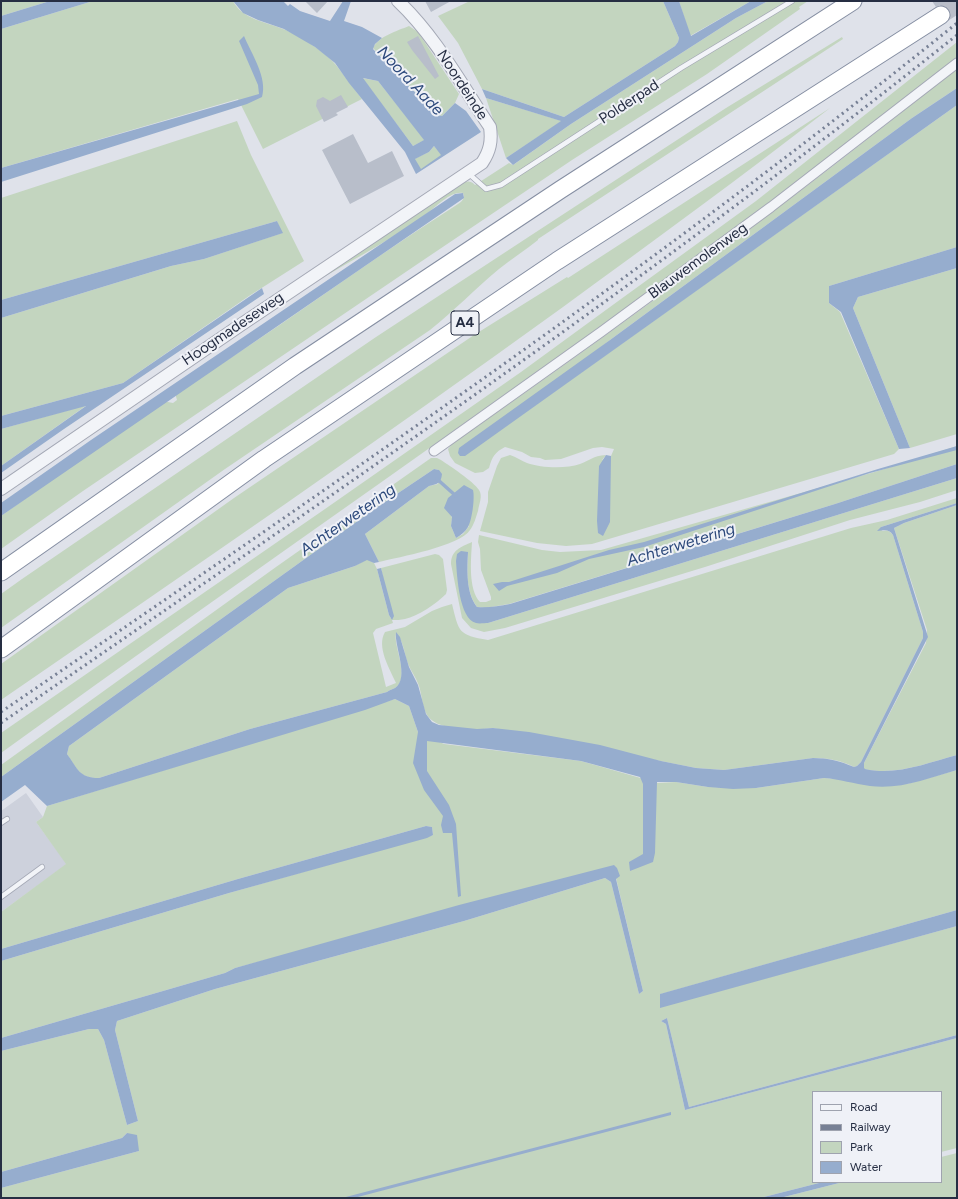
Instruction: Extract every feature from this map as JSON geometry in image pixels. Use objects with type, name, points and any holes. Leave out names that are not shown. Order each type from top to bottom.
[{"type":"highway","points":[[1,572],[301,362],[560,190],[853,1]]},
{"type":"highway","name":"A4","points":[[1,649],[277,450],[564,257],[940,15]]},
{"type":"street","name":"Noordeinde","points":[[398,1],[435,42],[490,127],[492,138],[489,150],[482,163],[468,173]]},
{"type":"street","name":"Blauwemolenweg","points":[[434,451],[607,328],[765,212],[957,63]]},
{"type":"street","name":"Hoogmadeseweg","points":[[1,489],[242,324],[468,173]]},
{"type":"lane","name":"Polderpad","points":[[468,173],[486,190],[501,185],[681,68],[792,1]]},
{"type":"lane","points":[[1,824],[8,819]]},
{"type":"lane","points":[[1,897],[42,867]]},
{"type":"shaded area","points":[[26,793],[43,817],[36,822],[67,864],[1,912],[1,811]]},
{"type":"green space","points":[[1,1],[50,1],[1,16]]},
{"type":"green space","points":[[93,1],[233,1],[242,12],[248,16],[289,31],[304,39],[319,50],[332,60],[362,99],[263,149],[238,99],[1,168],[1,29]]},
{"type":"green space","points":[[470,1],[663,1],[679,38],[675,46],[564,117],[482,89],[458,43],[438,16]]},
{"type":"green space","points":[[679,1],[751,1],[690,36]]},
{"type":"green space","points":[[768,1],[808,1],[799,7],[800,9],[707,74],[572,160],[83,491],[1,549],[1,516],[163,401],[173,403],[177,400],[175,393],[246,348],[385,252],[459,204],[464,197],[463,193],[449,196],[403,230],[322,278],[461,184],[470,182],[475,185],[509,163],[513,165],[571,124],[736,18]]},
{"type":"green space","points":[[409,26],[418,32],[459,94],[455,103],[442,116],[437,115],[373,48],[379,40]]},
{"type":"green space","points":[[842,37],[843,39],[538,239],[481,284],[430,330],[225,469],[1,628],[1,594],[22,579],[376,337],[726,108]]},
{"type":"green space","points":[[957,42],[957,57],[835,154],[666,279],[1,753],[1,733],[521,372],[756,201]]},
{"type":"green space","points":[[957,68],[957,88],[912,118],[610,340],[465,455],[957,105],[957,247],[829,286],[829,303],[840,312],[899,449],[894,454],[592,544],[566,546],[537,543],[480,531],[488,502],[488,492],[501,458],[510,455],[533,465],[568,467],[580,464],[598,456],[606,455],[602,460],[611,456],[614,449],[602,447],[593,448],[561,459],[545,460],[531,457],[522,452],[505,447],[494,455],[489,468],[483,472],[475,473],[455,463],[450,456],[448,449],[452,444],[581,353],[708,260],[834,166]]},
{"type":"green space","points":[[362,78],[378,81],[425,140],[413,146]]},
{"type":"green space","points":[[486,98],[562,121],[506,158]]},
{"type":"green space","points":[[830,108],[698,208],[424,407],[1,700],[1,664],[234,498],[474,335],[567,277],[568,278]]},
{"type":"green space","points":[[237,121],[251,155],[304,261],[249,296],[123,383],[1,416],[1,318],[171,266],[204,259],[282,233],[277,221],[1,300],[1,198]]},
{"type":"green space","points":[[434,146],[442,155],[421,170],[414,159],[429,152]]},
{"type":"green space","points":[[957,268],[957,434],[910,448],[853,308],[858,297]]},
{"type":"green space","points":[[87,405],[1,466],[1,429]]},
{"type":"green space","points":[[957,446],[957,464],[835,504],[509,604],[485,608],[477,607],[473,601],[469,588],[468,553],[458,584],[488,623],[957,478],[957,490],[920,502],[850,520],[705,567],[505,628],[484,632],[471,628],[462,618],[451,559],[457,550],[472,542],[471,574],[474,590],[480,602],[491,600],[481,570],[480,549],[478,542],[479,535],[542,550],[560,552],[601,550],[878,471]]},
{"type":"green space","points":[[431,458],[441,460],[472,482],[480,492],[481,495],[475,521],[473,526],[464,536],[442,546],[379,562],[365,534],[429,486],[438,484],[439,470],[434,469],[373,510],[1,777],[1,765],[276,567]],"holes":[[[451,515],[469,526],[463,534],[456,538],[451,526]]]},
{"type":"green space","points":[[957,498],[957,503],[881,527],[882,531],[888,531],[893,535],[923,632],[923,638],[861,762],[854,767],[834,760],[813,758],[724,770],[696,768],[493,728],[458,729],[448,727],[432,721],[427,715],[419,686],[408,664],[403,646],[396,633],[402,670],[401,677],[400,683],[395,688],[387,692],[250,729],[99,778],[92,778],[83,775],[67,754],[69,746],[288,588],[355,566],[367,559],[374,563],[377,569],[389,615],[393,623],[376,629],[373,633],[386,687],[396,683],[383,651],[382,644],[385,632],[405,627],[432,611],[442,607],[452,604],[456,621],[461,631],[465,634],[488,640],[851,528],[887,520]]},
{"type":"green space","points":[[957,505],[957,755],[900,770],[876,771],[864,769],[864,763],[926,643],[927,630],[894,528],[904,523]]},
{"type":"green space","points":[[435,554],[439,555],[443,559],[447,590],[446,594],[432,606],[415,615],[403,619],[392,620],[381,568]]},
{"type":"green space","points":[[395,699],[409,706],[418,732],[444,744],[581,761],[658,783],[676,782],[708,787],[756,788],[824,778],[907,784],[957,770],[957,910],[661,994],[660,1007],[957,926],[957,1035],[689,1107],[667,1018],[661,1021],[666,1024],[685,1110],[957,1038],[957,1148],[942,1152],[942,1091],[812,1091],[812,1183],[819,1183],[760,1198],[1,1198],[1,1188],[139,1151],[127,1133],[122,1138],[1,1172],[1,1051],[89,1029],[98,1029],[104,1040],[127,1125],[138,1121],[115,1030],[117,1021],[215,989],[464,921],[605,878],[611,882],[639,994],[643,991],[616,878],[617,868],[235,968],[225,973],[1,1038],[1,961],[229,893],[433,835],[432,827],[426,826],[238,879],[1,949],[1,912],[66,864],[36,822],[43,817],[47,806]]},
{"type":"green space","points":[[957,1153],[957,1198],[780,1198],[839,1183],[942,1183],[942,1157]]},
{"type":"water","points":[[50,1],[93,1],[1,29],[1,16]]},
{"type":"water","points":[[233,1],[283,1],[288,6],[290,4],[300,11],[330,21],[343,1],[351,1],[344,21],[362,27],[382,38],[375,44],[373,49],[437,115],[442,116],[455,103],[466,111],[481,132],[416,174],[405,152],[349,83],[335,63],[315,47],[284,29],[243,13]],"holes":[[[363,78],[378,81],[424,140],[413,146]],[[434,146],[441,155],[421,169],[415,159],[429,152]]]},
{"type":"water","points":[[663,1],[679,1],[691,36],[751,1],[768,1],[736,18],[571,124],[513,165],[506,158],[561,121],[486,98],[482,89],[564,117],[675,46],[679,38]]},
{"type":"water","points":[[244,36],[261,74],[263,82],[262,97],[247,104],[1,182],[1,168],[259,94],[258,85],[239,41]]},
{"type":"water","points":[[957,88],[957,105],[465,456],[460,456],[458,453],[459,448],[610,340],[912,118]]},
{"type":"water","points":[[463,193],[464,198],[1,516],[1,503],[91,440],[455,194]]},
{"type":"water","points":[[277,221],[283,233],[204,259],[171,266],[1,318],[1,300]]},
{"type":"water","points":[[957,247],[957,268],[858,297],[853,308],[910,448],[899,449],[841,312],[829,303],[829,286]]},
{"type":"water","points":[[262,288],[264,294],[1,473],[1,466],[86,406],[1,429],[1,416],[123,383]]},
{"type":"water","points":[[957,446],[957,450],[870,473],[644,547],[589,559],[557,573],[507,586],[499,591],[493,584],[509,582],[609,550],[644,542]]},
{"type":"water","points":[[606,455],[611,456],[610,522],[603,536],[598,533],[597,521],[599,466]]},
{"type":"water","points":[[957,464],[957,478],[488,623],[476,623],[470,620],[462,605],[458,586],[456,561],[457,554],[461,551],[468,552],[469,588],[473,601],[477,607],[506,605],[835,504]]},
{"type":"water","points":[[434,469],[439,470],[442,474],[438,483],[429,486],[365,534],[379,562],[374,563],[367,560],[355,566],[288,588],[69,746],[67,754],[80,772],[92,778],[99,778],[250,729],[387,692],[395,688],[401,677],[396,632],[400,637],[409,667],[418,685],[426,714],[432,722],[439,725],[529,732],[600,745],[661,761],[696,768],[724,770],[813,758],[834,760],[854,767],[861,762],[923,638],[923,632],[893,535],[884,530],[877,531],[881,527],[957,503],[957,505],[904,523],[894,528],[928,637],[864,763],[864,768],[877,771],[900,770],[957,755],[957,770],[903,785],[881,787],[824,778],[756,788],[733,789],[676,782],[657,782],[655,853],[653,862],[630,871],[629,862],[643,854],[643,784],[640,777],[581,761],[427,741],[427,771],[449,805],[456,824],[461,896],[458,897],[452,833],[443,833],[441,825],[443,816],[424,790],[413,763],[418,732],[409,706],[395,699],[365,710],[47,806],[25,785],[1,802],[1,777],[373,510]]},
{"type":"water","points":[[464,485],[473,490],[473,509],[468,527],[456,538],[451,526],[452,517],[444,508],[448,498]]},
{"type":"water","points":[[381,568],[394,616],[392,620],[389,615],[377,569]]},
{"type":"water","points":[[426,826],[432,827],[433,835],[427,838],[229,893],[1,961],[1,949],[238,879]]},
{"type":"water","points":[[614,865],[620,876],[616,879],[643,991],[639,994],[611,882],[605,878],[464,921],[215,989],[117,1021],[115,1030],[138,1121],[127,1125],[104,1040],[98,1029],[89,1029],[1,1051],[1,1038],[225,973],[235,968],[459,905]]},
{"type":"water","points":[[957,910],[957,926],[660,1008],[660,994]]},
{"type":"water","points":[[667,1018],[689,1107],[957,1035],[957,1038],[685,1110],[666,1024],[661,1021]]},
{"type":"water","points":[[671,1112],[671,1115],[354,1198],[342,1198]]},
{"type":"water","points":[[127,1133],[137,1135],[139,1151],[1,1188],[1,1172],[122,1138]]},
{"type":"water","points":[[819,1183],[839,1183],[780,1198],[760,1198]]},
{"type":"building","points":[[305,1],[328,1],[317,13]]},
{"type":"building","points":[[425,1],[451,1],[431,12]]},
{"type":"building","points":[[932,1],[957,1],[957,10],[951,15],[950,10],[946,6],[941,5],[936,7]]},
{"type":"building","points":[[418,36],[439,76],[435,79],[407,42]]},
{"type":"building","points":[[341,95],[348,107],[336,113],[338,115],[324,122],[316,106],[317,100],[323,97],[330,101]]},
{"type":"building","points":[[353,134],[368,163],[392,151],[404,176],[350,204],[322,150]]},
{"type":"waterway","name":"Achterwetering","points":[[437,479],[456,496]]},
{"type":"tunnel","points":[[941,15],[957,5]]},
{"type":"railway","points":[[1,712],[486,377],[724,204],[957,23]]},
{"type":"railway","points":[[1,723],[365,472],[605,302],[841,126],[957,35]]},
{"type":"water label","name":"Noord Aade","points":[[410,81]]}]
